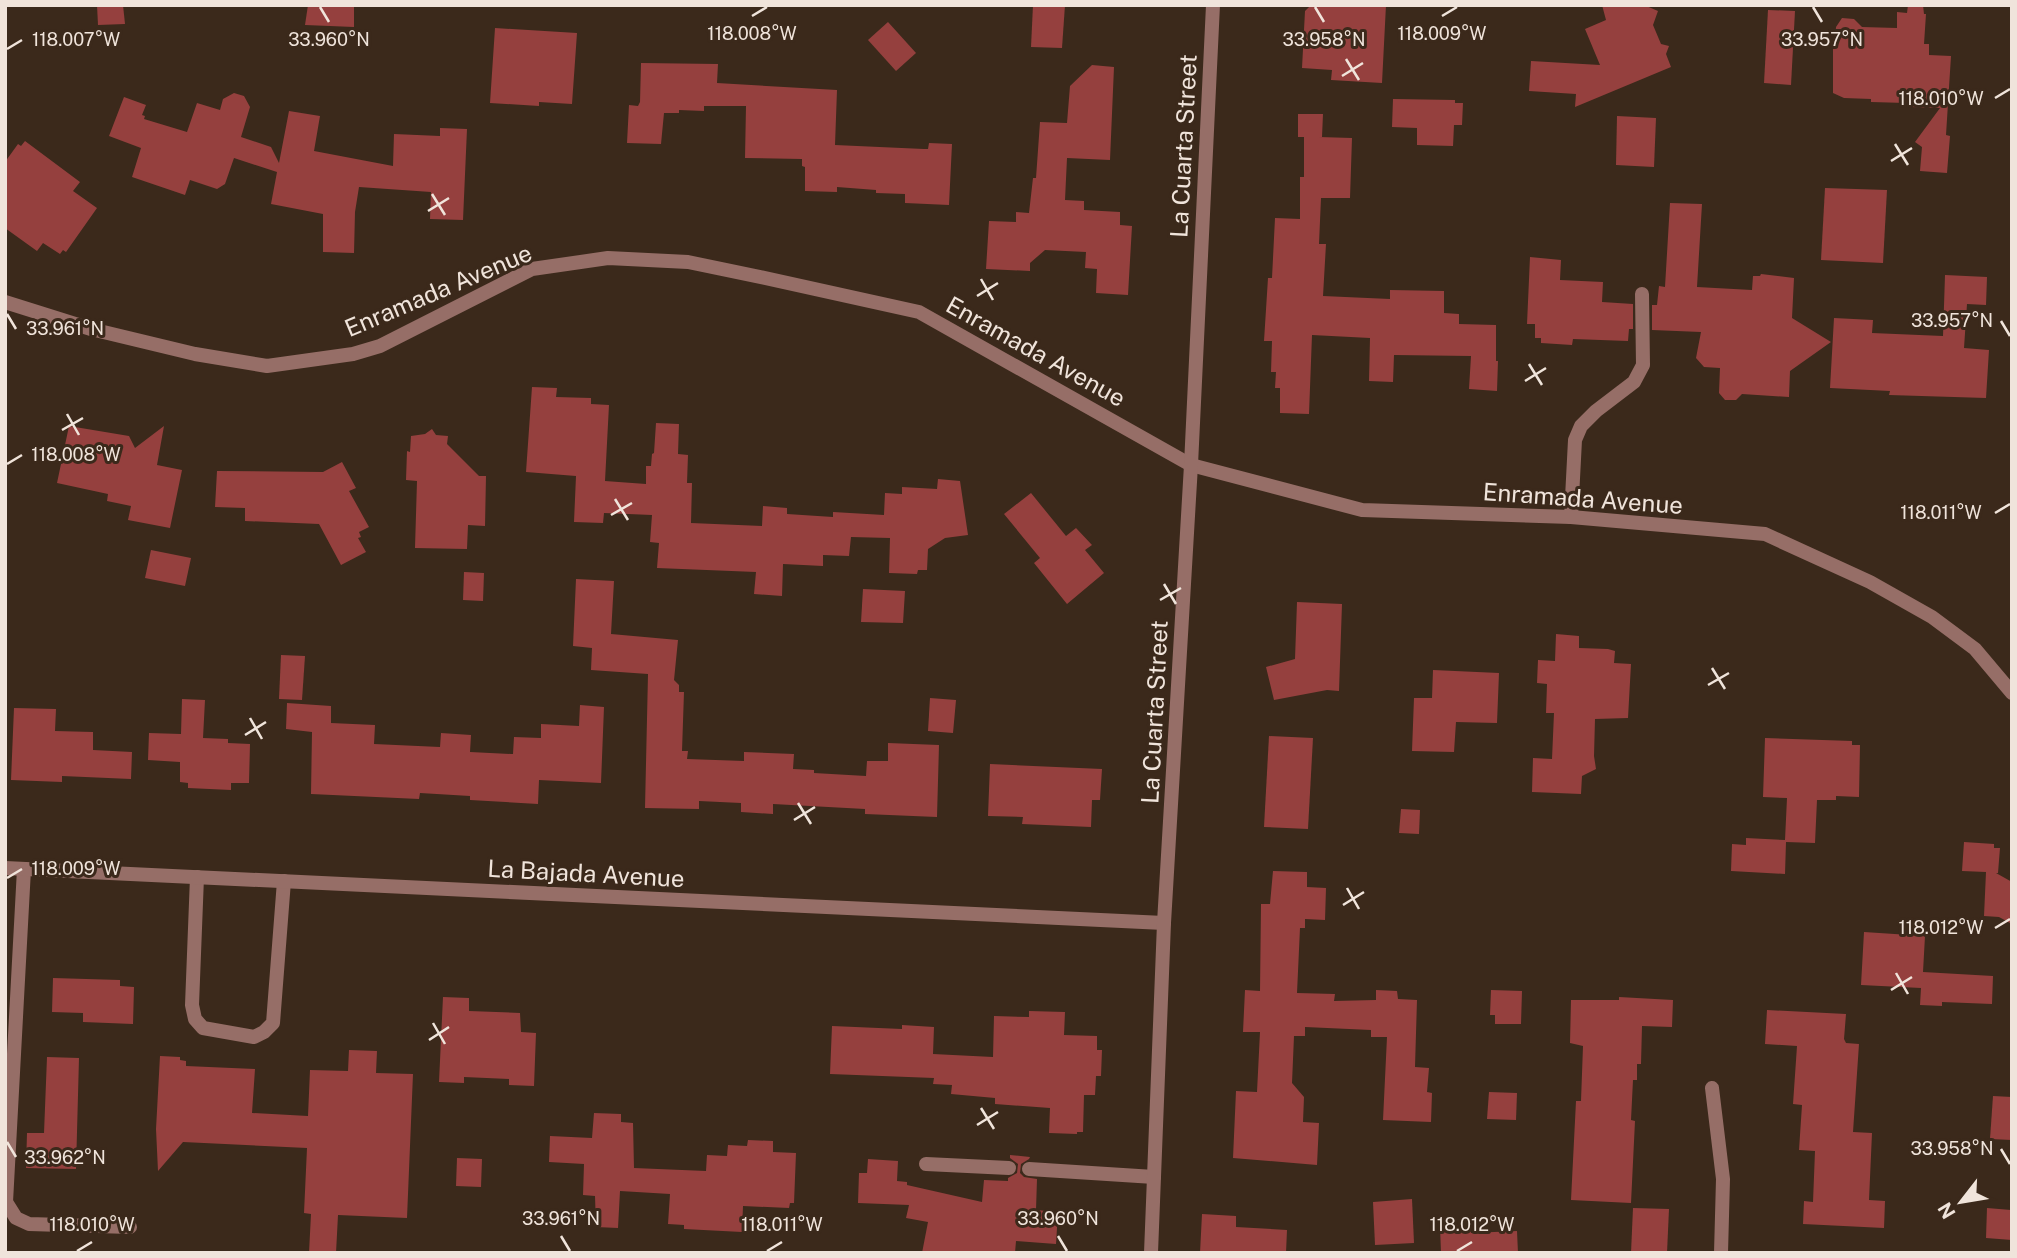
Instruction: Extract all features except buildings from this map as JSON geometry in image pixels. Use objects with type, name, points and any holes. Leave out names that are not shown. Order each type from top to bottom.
[{"type":"street","name":"La Cuarta Street","points":[[1151,1253],[1164,923],[1191,465],[1213,5]]},
{"type":"street","name":"Enramada Avenue","points":[[5,302],[91,329],[195,354],[267,366],[353,354],[380,346],[532,269],[608,258],[688,262],[919,312],[1191,465],[1362,510],[1572,517],[1765,534],[1870,582],[1932,617],[1975,649],[2012,693]]},
{"type":"street","points":[[1572,517],[1575,440],[1581,426],[1634,382],[1643,365],[1643,295]]},
{"type":"street","name":"La Bajada Avenue","points":[[5,868],[1164,923]]},
{"type":"street","points":[[24,869],[6,1202],[16,1218],[29,1224],[130,1227]]},
{"type":"street","points":[[197,877],[192,1005],[195,1019],[203,1028],[254,1037],[273,1023],[284,881]]},
{"type":"street","points":[[1712,1088],[1723,1179],[1721,1253]]},
{"type":"street","points":[[926,1164],[1009,1168]]},
{"type":"street","points":[[1029,1169],[1154,1177]]}]
